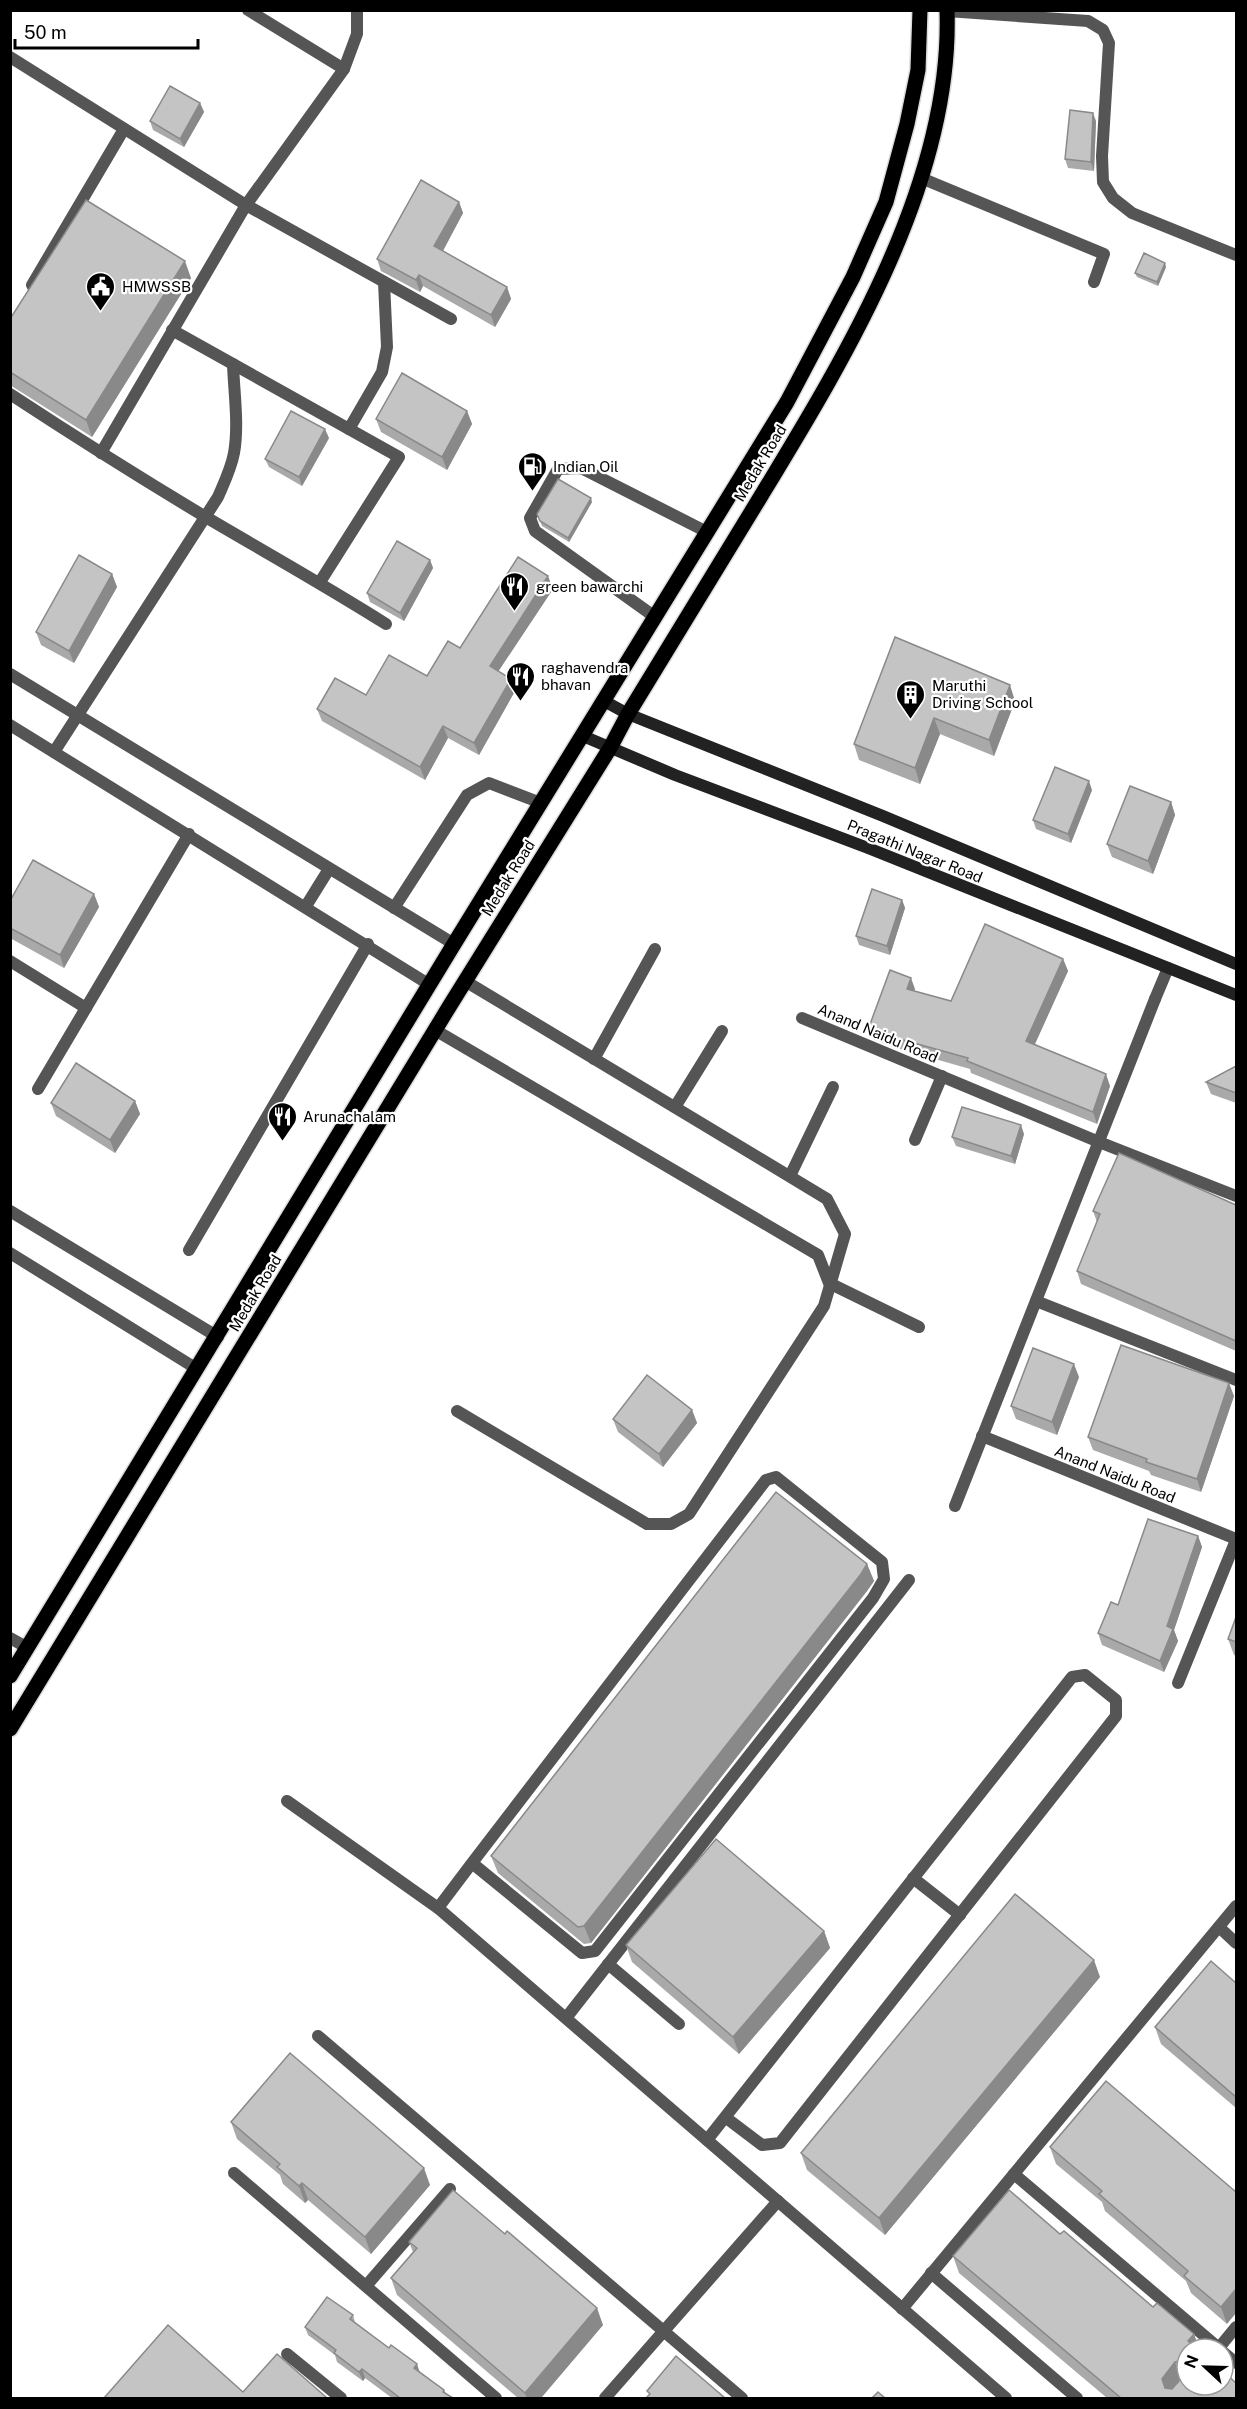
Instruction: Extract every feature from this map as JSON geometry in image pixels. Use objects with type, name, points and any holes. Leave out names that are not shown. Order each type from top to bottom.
[{"type":"main road","name":"Medak Road","points":[[10,1676],[218,1337],[454,944],[787,402],[853,277],[886,202],[907,124],[918,70],[920,10]]},
{"type":"main road","name":"Medak Road","points":[[10,1729],[435,1030],[610,748],[628,714],[810,415],[878,289],[911,211],[933,130],[945,74],[947,11]]},
{"type":"main road","name":"Pragathi Nagar Road","points":[[604,701],[628,714],[883,816],[1236,964]]},
{"type":"main road","name":"Pragathi Nagar Road","points":[[583,736],[675,775],[868,848],[1236,995]]},
{"type":"street","points":[[248,10],[344,69]]},
{"type":"street","points":[[101,453],[246,205],[344,69],[357,34],[357,10]]},
{"type":"street","points":[[947,11],[1088,21],[1103,30],[1109,43],[1102,156],[1103,182],[1113,198],[1132,213],[1236,255]]},
{"type":"street","points":[[10,57],[246,205],[451,319]]},
{"type":"street","points":[[28,292],[124,129]]},
{"type":"street","points":[[921,178],[1104,254],[1094,282]]},
{"type":"street","points":[[349,429],[382,372],[387,347],[384,282]]},
{"type":"street","points":[[172,330],[399,457],[320,582]]},
{"type":"street","points":[[54,752],[205,517],[225,480],[234,453],[236,432],[233,364]]},
{"type":"street","points":[[10,394],[205,517],[320,582],[386,624]]},
{"type":"street","points":[[655,617],[535,531],[530,518],[558,469],[581,468],[707,532]]},
{"type":"street","points":[[10,674],[454,944]]},
{"type":"street","points":[[10,725],[368,944],[430,985]]},
{"type":"street","points":[[394,908],[467,795],[489,783],[541,803]]},
{"type":"street","points":[[38,1089],[189,834]]},
{"type":"street","points":[[306,906],[329,868]]},
{"type":"street","points":[[189,1250],[368,944]]},
{"type":"street","points":[[594,1059],[655,949]]},
{"type":"street","points":[[10,961],[86,1008]]},
{"type":"street","points":[[955,1506],[1168,968]]},
{"type":"street","points":[[457,1411],[647,1524],[671,1524],[689,1514],[824,1306],[845,1234],[827,1198],[465,981]]},
{"type":"street","name":"Anand Naidu Road","points":[[802,1018],[1099,1142],[1236,1196]]},
{"type":"street","points":[[435,1030],[818,1255],[829,1283],[919,1327]]},
{"type":"street","points":[[675,1107],[722,1031]]},
{"type":"street","name":"Anand Naidu Road","points":[[915,1140],[942,1076]]},
{"type":"street","points":[[790,1176],[833,1087]]},
{"type":"street","points":[[10,1211],[218,1337]]},
{"type":"street","points":[[10,1253],[197,1369]]},
{"type":"street","points":[[1036,1301],[1236,1380]]},
{"type":"street","name":"Anand Naidu Road","points":[[982,1436],[1236,1540]]},
{"type":"street","points":[[438,1908],[472,1863],[766,1480],[776,1477],[882,1562],[884,1579],[873,1598],[595,1951],[582,1953],[472,1863]]},
{"type":"street","points":[[1178,1683],[1236,1540]]},
{"type":"street","points":[[566,2018],[909,1580]]},
{"type":"street","points":[[10,1638],[28,1648]]},
{"type":"street","points":[[707,2140],[725,2117],[913,1878],[1072,1677],[1085,1675],[1116,1700],[1116,1716],[780,2143],[762,2145],[725,2117]]},
{"type":"street","points":[[287,1801],[438,1908],[1006,2398]]},
{"type":"street","points":[[913,1878],[960,1915]]},
{"type":"street","points":[[902,2308],[1236,1906]]},
{"type":"street","points":[[1219,1927],[1236,1943]]},
{"type":"street","points":[[608,1964],[679,2024]]},
{"type":"street","points":[[318,2036],[742,2398]]},
{"type":"street","points":[[234,2173],[496,2398]]},
{"type":"street","points":[[1014,2174],[1206,2337]]},
{"type":"street","points":[[366,2286],[450,2189]]},
{"type":"street","points":[[605,2398],[778,2201]]},
{"type":"street","points":[[931,2273],[1077,2398]]},
{"type":"street","points":[[287,2354],[341,2398]]},
{"type":"building","points":[[170,86],[200,103],[180,139],[150,121]]},
{"type":"building","points":[[1070,110],[1093,113],[1091,162],[1065,159]]},
{"type":"building","points":[[421,180],[459,202],[434,246],[507,287],[491,315],[419,275],[416,280],[377,259]]},
{"type":"building","name":"HMWSSB","points":[[86,200],[185,261],[86,420],[10,372],[10,319]]},
{"type":"building","points":[[1144,253],[1165,263],[1157,282],[1135,273]]},
{"type":"building","points":[[402,373],[467,411],[442,457],[376,419]]},
{"type":"building","points":[[291,411],[325,429],[299,477],[265,459]]},
{"type":"building","points":[[558,479],[591,498],[568,538],[540,521],[537,514]]},
{"type":"building","points":[[397,541],[430,560],[400,613],[367,593]]},
{"type":"building","points":[[79,555],[112,574],[69,651],[36,632]]},
{"type":"building","points":[[518,557],[548,576],[490,666],[511,679],[474,743],[443,726],[420,767],[317,709],[335,678],[366,695],[389,655],[427,676],[448,641],[460,648]]},
{"type":"building","points":[[895,637],[1010,685],[989,740],[934,718],[915,768],[854,744]]},
{"type":"building","points":[[1055,767],[1089,781],[1068,834],[1033,820]]},
{"type":"building","points":[[1130,786],[1171,802],[1148,861],[1107,844]]},
{"type":"building","points":[[33,860],[94,894],[60,955],[10,928],[10,901]]},
{"type":"building","points":[[872,889],[902,900],[887,946],[856,936]]},
{"type":"building","points":[[985,924],[1063,959],[1026,1041],[1106,1074],[1093,1112],[967,1061],[968,1058],[889,1036],[869,1027],[890,970],[911,978],[907,989],[951,1001]]},
{"type":"building","points":[[76,1063],[135,1101],[110,1140],[51,1103]]},
{"type":"building","points":[[1236,1066],[1236,1093],[1206,1082]]},
{"type":"building","points":[[962,1107],[1021,1125],[1011,1156],[952,1137]]},
{"type":"building","points":[[1119,1153],[1236,1205],[1236,1341],[1077,1271],[1100,1214],[1093,1211]]},
{"type":"building","points":[[1121,1345],[1229,1383],[1197,1479],[1146,1462],[1147,1459],[1088,1437]]},
{"type":"building","points":[[1033,1348],[1074,1364],[1052,1422],[1011,1406]]},
{"type":"building","points":[[647,1375],[692,1410],[659,1454],[613,1419]]},
{"type":"building","points":[[776,1492],[867,1564],[584,1926],[578,1927],[491,1856]]},
{"type":"building","points":[[1148,1519],[1198,1536],[1167,1626],[1173,1629],[1160,1661],[1098,1633],[1111,1602],[1118,1605]]},
{"type":"building","points":[[1236,1617],[1236,1642],[1228,1639]]},
{"type":"building","points":[[716,1839],[824,1931],[733,2037],[626,1945]]},
{"type":"building","points":[[1015,1894],[1094,1960],[879,2218],[801,2153]]},
{"type":"building","points":[[1211,1961],[1236,1983],[1236,2097],[1155,2027]]},
{"type":"building","points":[[290,2053],[424,2168],[365,2237],[302,2183],[299,2186],[277,2167],[280,2164],[231,2122]]},
{"type":"building","points":[[1106,2081],[1236,2192],[1236,2289],[1221,2307],[1184,2276],[1188,2271],[1099,2194],[1102,2191],[1050,2147]]},
{"type":"building","points":[[453,2190],[505,2234],[507,2231],[597,2308],[525,2393],[391,2278],[417,2248],[409,2242]]},
{"type":"building","points":[[1009,2190],[1060,2234],[1064,2231],[1153,2307],[1157,2303],[1194,2334],[1191,2337],[1175,2337],[1175,2362],[1162,2379],[1165,2388],[1172,2389],[1175,2386],[1175,2397],[1235,2397],[1235,2382],[1236,2398],[1121,2398],[953,2256]]},
{"type":"building","points":[[327,2297],[353,2315],[350,2319],[389,2348],[391,2345],[417,2364],[414,2368],[453,2398],[400,2398],[362,2369],[359,2372],[334,2353],[336,2350],[305,2327]]},
{"type":"building","points":[[168,2325],[243,2392],[277,2354],[327,2398],[104,2398]]},
{"type":"building","points":[[676,2356],[725,2398],[646,2398],[650,2394],[647,2391]]},
{"type":"building","points":[[878,2392],[885,2398],[872,2398]]},
{"type":"place","name":"HMWSSB","points":[[101,312]]},
{"type":"place","name":"Indian Oil","points":[[532,492]]},
{"type":"place","name":"green bawarchi","points":[[515,612]]},
{"type":"place","name":"raghavendra bhavan","points":[[520,702]]},
{"type":"place","name":"Maruthi Driving School","points":[[911,720]]},
{"type":"place","name":"Arunachalam","points":[[282,1142]]}]
